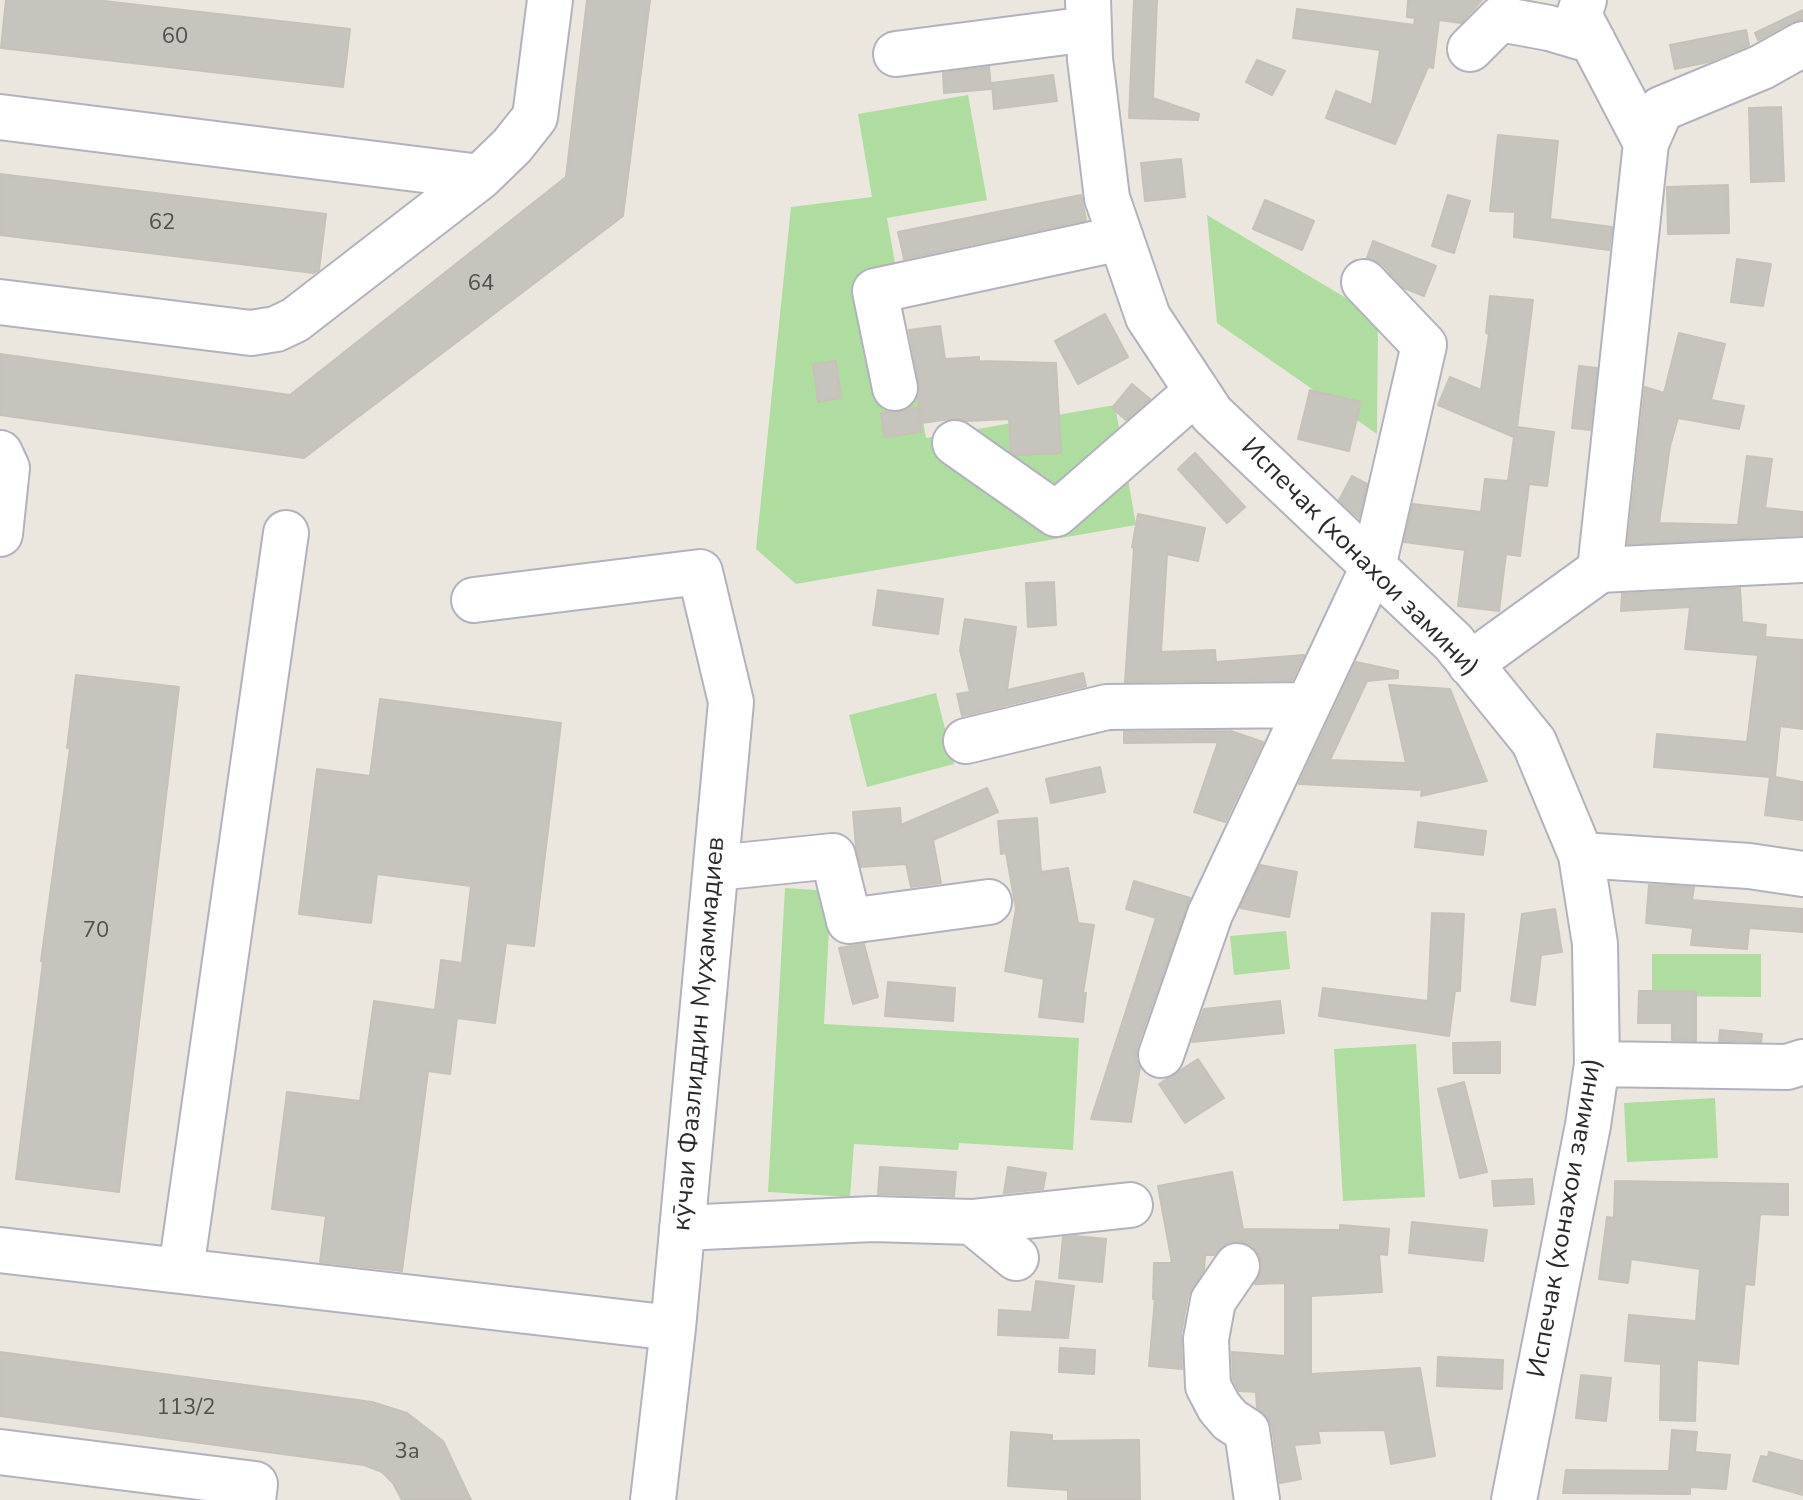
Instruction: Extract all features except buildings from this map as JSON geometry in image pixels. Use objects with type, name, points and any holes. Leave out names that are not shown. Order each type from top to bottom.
[{"type":"street","points":[[0,302],[251,333],[276,329],[295,320],[480,177],[512,146],[535,117],[550,0]]},
{"type":"street","points":[[896,54],[1089,14]]},
{"type":"street","name":"Испечак (хонахои замини)","points":[[1089,14],[1090,59],[1107,198],[1148,317],[1212,414],[1453,642],[1534,742],[1581,855],[1595,944],[1597,1064],[1588,1125],[1514,1500]]},
{"type":"street","points":[[1470,49],[1500,19],[1549,28],[1588,21],[1646,143]]},
{"type":"street","points":[[1600,570],[1646,143],[1661,109],[1762,67],[1803,44]]},
{"type":"street","points":[[0,117],[480,177]]},
{"type":"street","points":[[895,388],[875,291],[1121,238]]},
{"type":"street","points":[[1161,1055],[1210,914],[1373,567],[1424,345],[1364,282]]},
{"type":"street","points":[[955,443],[1056,514],[1197,391]]},
{"type":"street","points":[[0,534],[4,460]]},
{"type":"street","points":[[181,1270],[286,533]]},
{"type":"street","points":[[1470,664],[1600,570],[1803,560]]},
{"type":"street","name":"кӯчаи Фазлиддин Муҳаммадиев","points":[[474,600],[700,572],[731,702],[673,1328],[653,1500]]},
{"type":"street","points":[[966,741],[1107,707],[1308,705]]},
{"type":"street","points":[[1581,855],[1749,866],[1803,874]]},
{"type":"street","points":[[716,868],[833,856],[849,921],[989,902]]},
{"type":"street","points":[[1597,1064],[1787,1067],[1803,1062]]},
{"type":"street","points":[[682,1228],[873,1219],[972,1222],[1130,1205]]},
{"type":"street","points":[[972,1222],[1016,1258]]},
{"type":"street","points":[[0,1250],[673,1328]]},
{"type":"street","points":[[1237,1266],[1213,1301],[1206,1339],[1208,1386],[1224,1414],[1247,1431],[1257,1500]]},
{"type":"street","points":[[0,1452],[255,1484],[253,1500]]},
{"type":"green space","points":[[968,95],[987,200],[887,218],[926,438],[1115,405],[1136,525],[796,584],[756,549],[791,207],[872,197],[858,114]]},
{"type":"green space","points":[[1207,215],[1378,317],[1377,434],[1217,323]]},
{"type":"green space","points":[[936,693],[954,764],[867,787],[849,715]]},
{"type":"green space","points":[[785,888],[831,891],[824,1024],[1079,1038],[1073,1150],[959,1143],[958,1150],[854,1144],[850,1197],[768,1192]]},
{"type":"green space","points":[[1286,931],[1290,969],[1234,975],[1230,936]]},
{"type":"green space","points":[[1652,954],[1761,954],[1761,997],[1652,996]]},
{"type":"green space","points":[[1416,1044],[1425,1197],[1343,1201],[1334,1049]]},
{"type":"green space","points":[[1715,1098],[1718,1158],[1627,1162],[1624,1103]]}]
